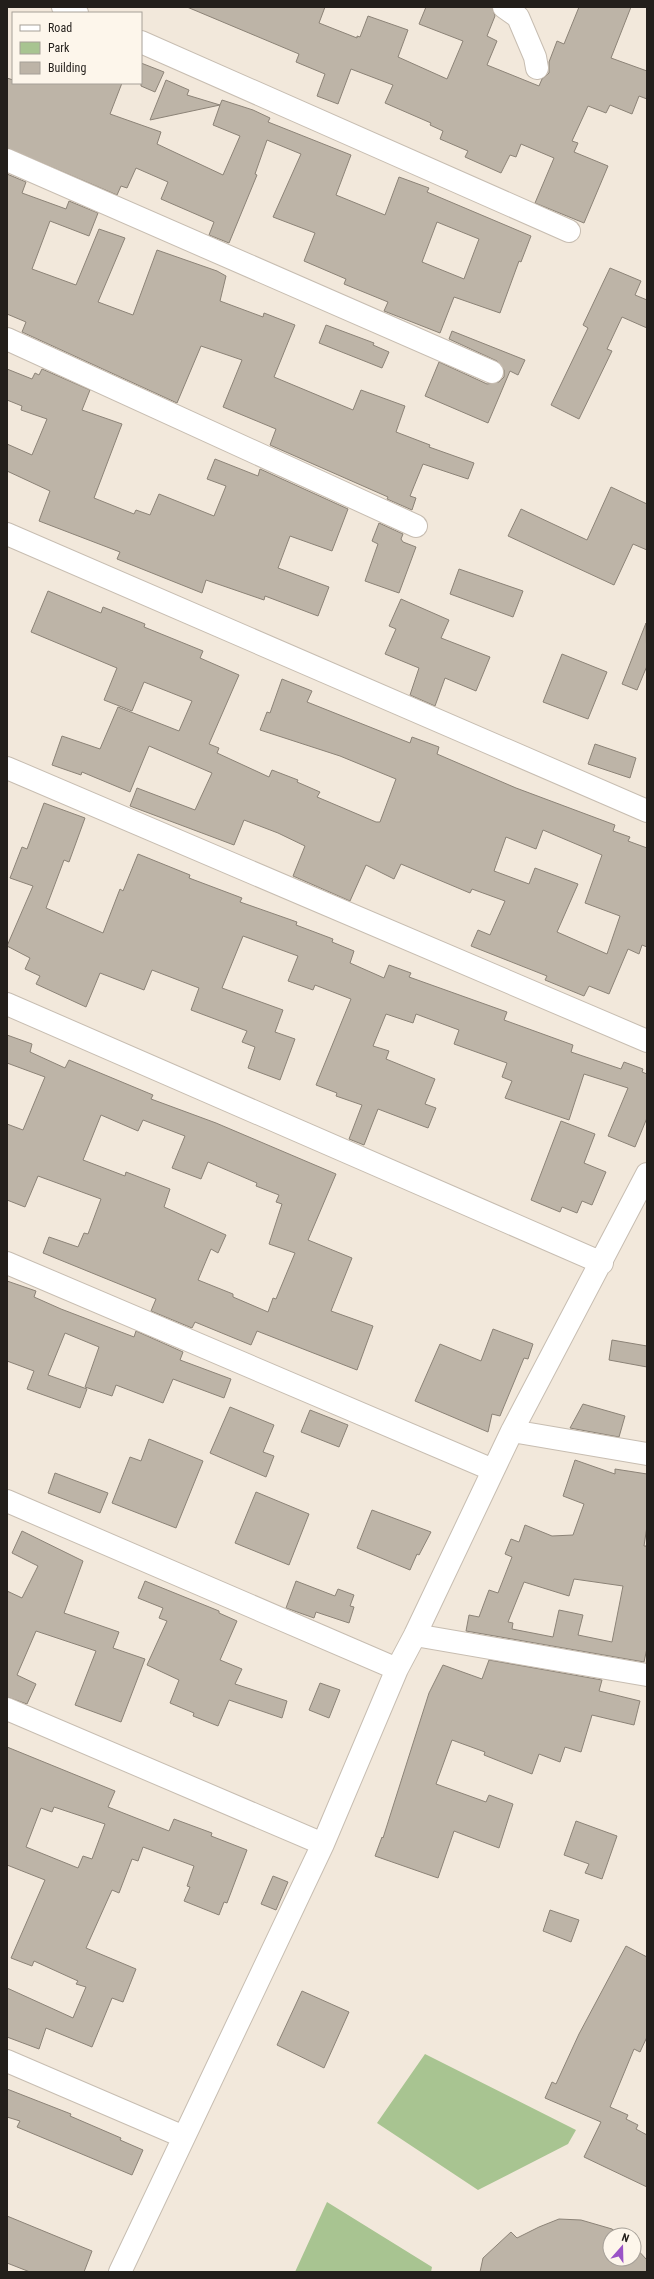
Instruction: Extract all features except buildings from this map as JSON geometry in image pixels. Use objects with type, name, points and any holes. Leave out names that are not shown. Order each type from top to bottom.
[{"type":"street","points":[[63,7],[75,12]]},
{"type":"street","points":[[504,7],[518,17],[535,57],[538,68]]},
{"type":"street","points":[[142,42],[569,231]]},
{"type":"street","points":[[7,160],[492,372]]},
{"type":"street","points":[[7,339],[416,526]]},
{"type":"street","points":[[7,534],[647,812]]},
{"type":"street","points":[[7,768],[647,1041]]},
{"type":"street","points":[[7,1004],[602,1263]]},
{"type":"street","points":[[120,2272],[322,1844],[396,1669],[416,1635],[512,1431],[602,1263],[647,1174]]},
{"type":"street","points":[[7,1262],[493,1470]]},
{"type":"street","points":[[512,1431],[647,1454]]},
{"type":"street","points":[[7,1502],[396,1669]]},
{"type":"street","points":[[416,1635],[647,1675]]},
{"type":"street","points":[[7,1709],[322,1844]]},
{"type":"street","points":[[7,2062],[184,2137]]},
{"type":"green space","points":[[425,2054],[576,2130],[568,2144],[478,2190],[377,2123]]},
{"type":"green space","points":[[327,2202],[432,2267],[431,2272],[295,2272]]}]
